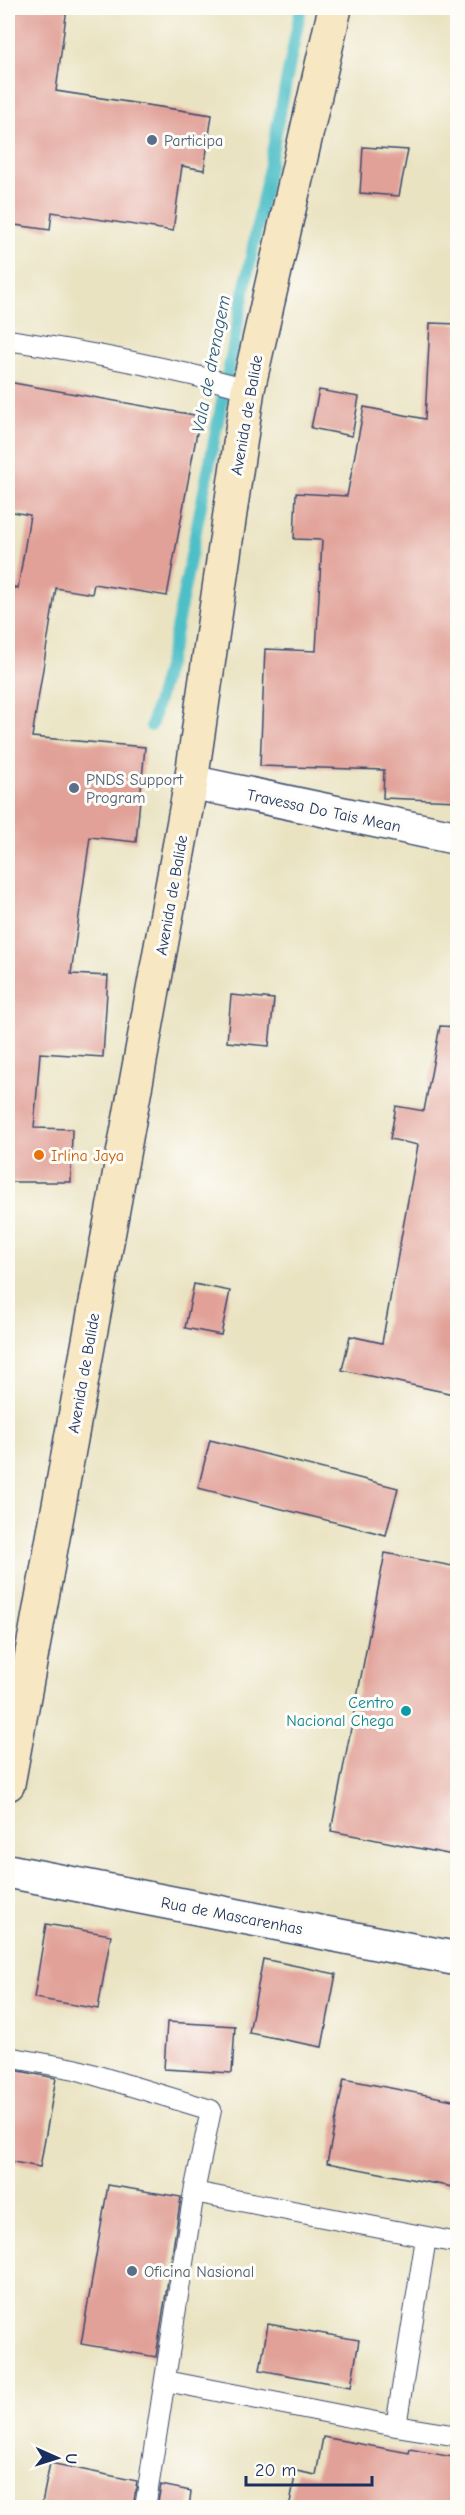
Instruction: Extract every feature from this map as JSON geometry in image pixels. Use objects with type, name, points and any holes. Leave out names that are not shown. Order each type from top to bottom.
[{"type":"main road","name":"Avenida de Balide","points":[[8,1784],[191,782],[238,387],[335,8]]},
{"type":"street","name":"Travessa Do Tais Mean","points":[[191,782],[458,838]]},
{"type":"street","name":"Rua de Mascarenhas","points":[[8,1871],[458,1959]]},
{"type":"lane","points":[[8,340],[63,348],[205,377],[238,387]]},
{"type":"lane","points":[[8,2057],[75,2069],[211,2110],[194,2192],[145,2508]]},
{"type":"lane","points":[[194,2192],[458,2243]]},
{"type":"lane","points":[[396,2426],[426,2238]]},
{"type":"lane","points":[[166,2381],[458,2436]]},
{"type":"building","points":[[13,8],[67,8],[56,91],[212,115],[204,170],[182,166],[173,231],[52,212],[50,230],[8,224],[8,51]]},
{"type":"building","points":[[363,147],[408,150],[399,196],[360,193]]},
{"type":"building","points":[[430,323],[458,324],[458,801],[383,798],[384,770],[260,766],[265,649],[316,651],[322,540],[294,539],[296,493],[347,496],[364,407],[425,419]]},
{"type":"building","points":[[8,382],[200,416],[167,596],[94,584],[92,594],[56,588],[32,737],[145,747],[136,842],[90,837],[71,974],[108,976],[103,1057],[40,1053],[34,1128],[72,1129],[71,1182],[8,1182],[8,623],[14,587],[18,588],[30,515],[8,511]]},
{"type":"building","points":[[319,390],[359,397],[352,436],[311,428]]},
{"type":"building","points":[[231,995],[274,999],[269,1046],[227,1042]]},
{"type":"building","points":[[440,1026],[458,1027],[458,1395],[342,1370],[350,1336],[382,1343],[418,1145],[390,1139],[396,1106],[424,1111]]},
{"type":"building","points":[[194,1284],[230,1291],[221,1335],[185,1328]]},
{"type":"building","points":[[210,1440],[398,1488],[386,1535],[198,1488]]},
{"type":"building","name":"Centro Nacional Chega","points":[[385,1553],[458,1567],[458,1856],[331,1831]]},
{"type":"building","points":[[46,1924],[111,1935],[98,2009],[34,1998]]},
{"type":"building","points":[[263,1959],[336,1974],[322,2047],[249,2033]]},
{"type":"building","points":[[167,2022],[235,2026],[232,2073],[164,2069]]},
{"type":"building","points":[[14,2070],[56,2078],[40,2167],[8,2161],[8,2107]]},
{"type":"building","points":[[344,2079],[458,2101],[458,2188],[327,2163]]},
{"type":"building","name":"Oficina Nasional","points":[[108,2185],[181,2197],[156,2357],[81,2344]]},
{"type":"building","points":[[268,2324],[359,2340],[351,2387],[260,2370]]},
{"type":"building","points":[[323,2437],[409,2453],[410,2449],[458,2458],[458,2508],[289,2508],[296,2471],[316,2475]]},
{"type":"building","points":[[50,2463],[137,2481],[133,2508],[41,2508]]},
{"type":"building","points":[[161,2485],[191,2491],[189,2508],[157,2508]]},
{"type":"waterway","name":"Vala de drenagem","points":[[151,726],[173,645],[301,8]]},
{"type":"place","name":"Participa","points":[[152,140]]},
{"type":"place","name":"PNDS Support Program","points":[[74,788]]},
{"type":"place","name":"Irlina Jaya","points":[[39,1155]]},
{"type":"place","name":"Centro Nacional Chega","points":[[406,1711]]},
{"type":"place","name":"Oficina Nasional","points":[[132,2271]]}]
